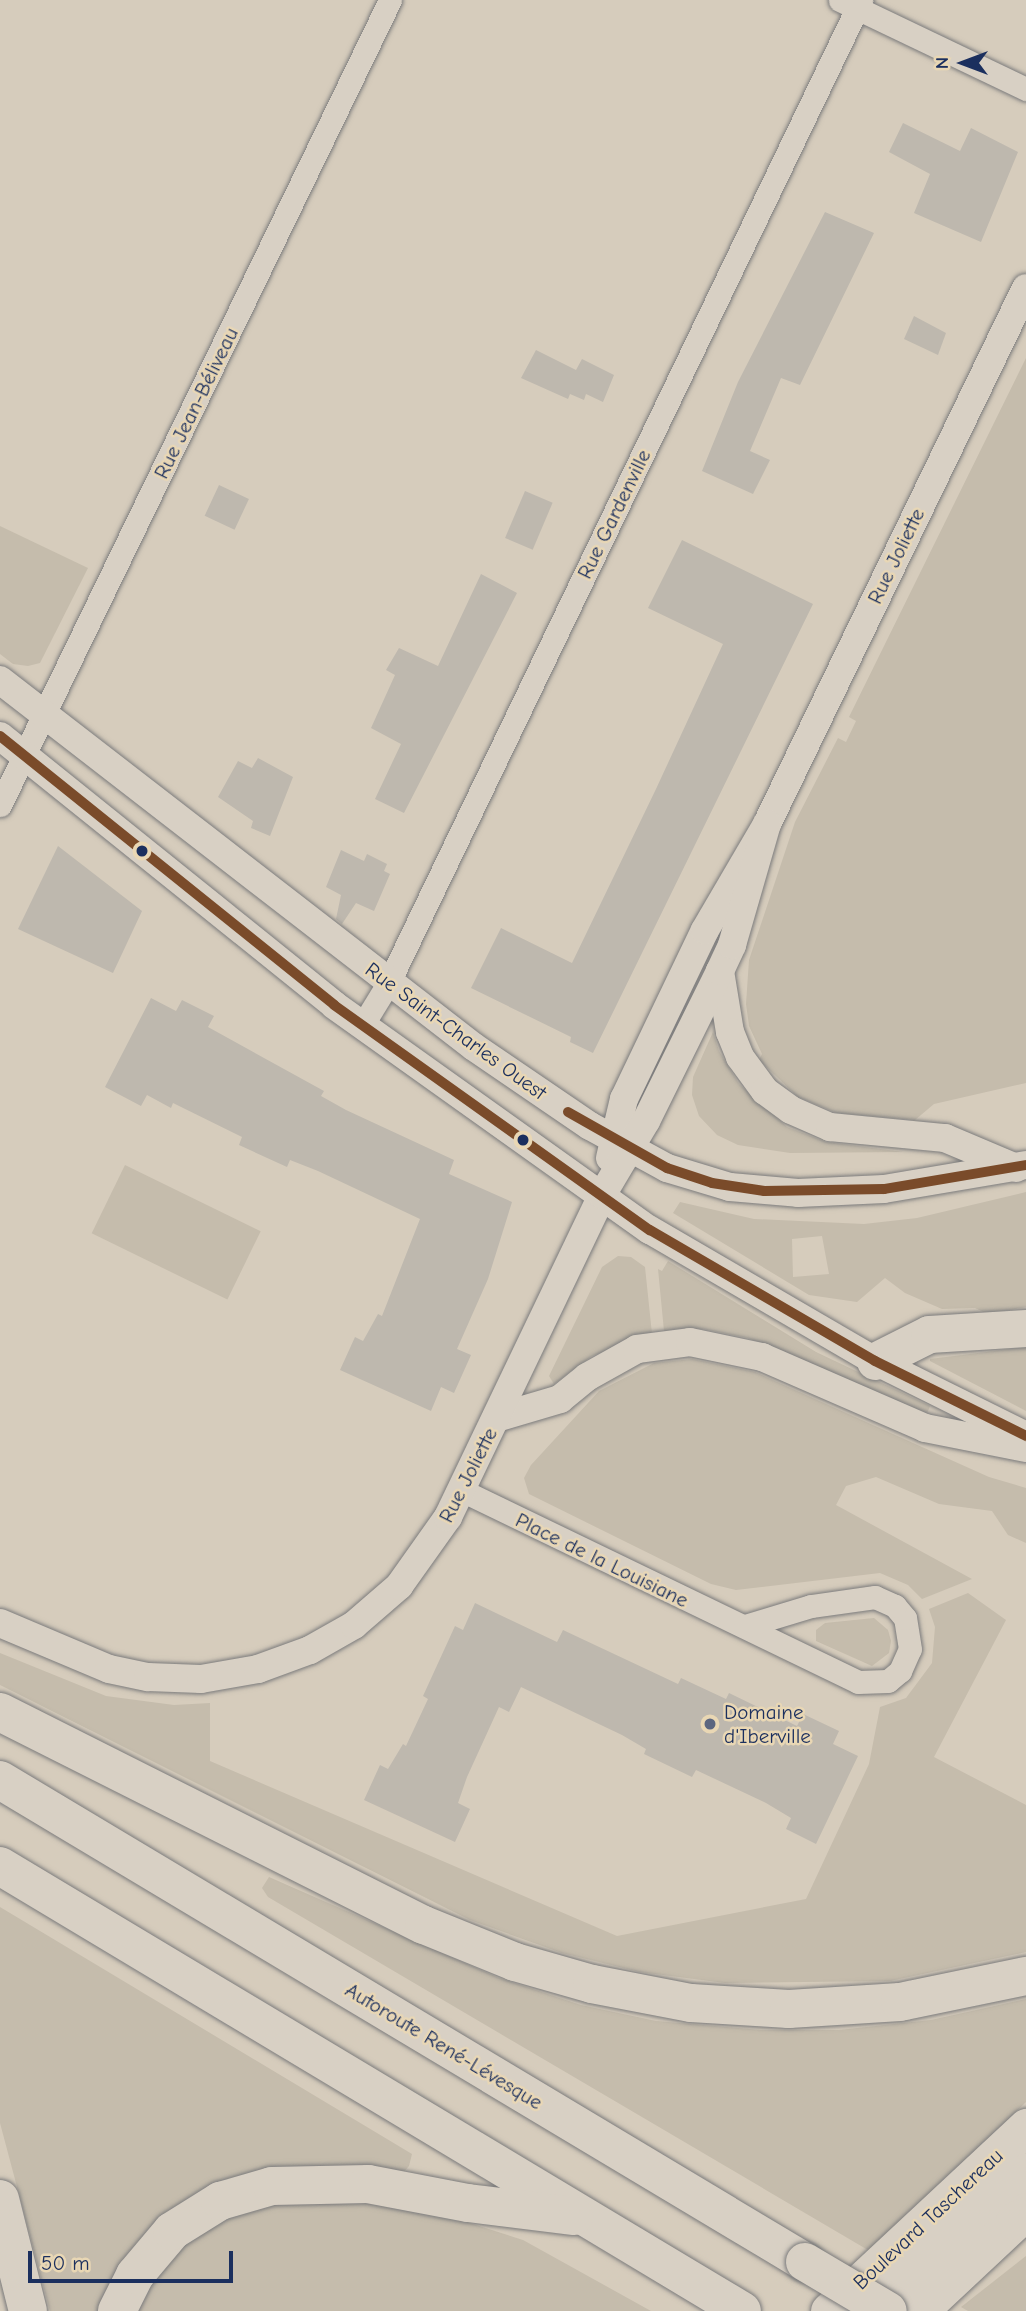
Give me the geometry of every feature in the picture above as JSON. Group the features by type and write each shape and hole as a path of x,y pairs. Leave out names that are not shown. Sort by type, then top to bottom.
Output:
{"highway":[{"path":"875,1361 929,1334 1026,1328"},
{"path":"0,1712 425,1925 515,1962 592,1984 691,2003 789,2009 900,2002 1026,1976"},
{"name":"Autoroute René-Lévesque","path":"0,1780 888,2311"},
{"path":"0,1866 741,2311"},
{"name":"Boulevard Taschereau","path":"829,2311 1026,2127"},
{"name":"Boulevard Taschereau","path":"873,2311 1026,2172"},
{"path":"117,2311 135,2275 172,2231 220,2202 272,2186 368,2184 468,2203 587,2218"},
{"path":"0,2199 28,2311"},
{"path":"919,2311 1022,2216"}],"street":[{"name":"Rue Jean-Béliveau","path":"0,805 390,0"},
{"path":"853,3 1026,89"},
{"name":"Rue Gardenville","path":"362,1026 389,982 853,3"},
{"name":"Rue Joliette","path":"621,1144 624,1099 705,930 767,824 1026,288"},
{"name":"Rue Saint-Charles Ouest","path":"0,680 43,716 474,1046 621,1144 712,1183 790,1193 884,1189 1021,1166"},
{"path":"0,736 362,1026 671,1243 875,1361 1026,1436"},
{"name":"Rue Joliette","path":"0,1623 75,1658 137,1676 201,1679 245,1672 325,1643 383,1602 421,1559 461,1490 602,1195 621,1144 720,971 732,945 767,824"},
{"path":"720,971 730,1032 740,1057 765,1091 791,1110 845,1129 944,1138 1021,1166"},
{"path":"496,1418 560,1399 587,1377 637,1349 690,1342 762,1357 925,1428 1026,1448"},
{"name":"Place de la Louisiane","path":"461,1490 866,1685 894,1677 910,1649 905,1618 895,1606 876,1597 811,1606 745,1626"}],"shaded area":[{"path":"1026,358 1026,1083 934,1104 915,1120 837,1113 798,1097 759,1060 762,1054 749,1026 746,1004 749,960 795,822 838,738 846,742 856,721 849,717"},
{"path":"0,526 88,568 40,663 28,666 13,664 0,654"},
{"path":"713,1032 719,1051 739,1084 787,1127 826,1142 904,1152 790,1153 738,1145 717,1135 699,1116 692,1095 693,1077"},
{"path":"125,1165 261,1231 227,1300 92,1233"},
{"path":"1026,1192 1026,1307 988,1314 975,1308 942,1309 905,1293 885,1278 857,1302 809,1295 673,1213 680,1202 754,1219 864,1224 917,1218","holes":["822,1236 829,1274 793,1277 792,1239"]},
{"path":"618,1256 631,1257 645,1267 652,1334 592,1356 554,1384 549,1376 602,1267"},
{"path":"668,1261 816,1352 930,1406 926,1416 748,1338 703,1329 664,1331 658,1269 662,1271"},
{"path":"1026,1347 1026,1411 930,1361 930,1359"},
{"path":"692,1359 755,1372 989,1477 1026,1488 1026,1543 1008,1535 992,1511 939,1504 876,1477 846,1486 836,1505 972,1579 922,1599 908,1585 880,1573 736,1590 711,1584 529,1494 524,1478 531,1465 599,1391 654,1363"},
{"path":"968,1593 1006,1620 934,1757 1026,1805 1026,1952 890,1981 725,1983 640,1972 562,1953 470,1920 0,1685 0,1653 106,1696 174,1705 210,1703 210,1761 617,1936 806,1899 869,1764 880,1707 906,1698 932,1663 935,1627 929,1609"},
{"path":"874,1618 888,1630 891,1641 889,1653 872,1666 816,1641 816,1630 825,1623"},
{"path":"269,1877 499,1978 581,2005 656,2021 761,2030 839,2030 931,2020 1026,1999 1026,2102 873,2253 268,1897 262,1888"},
{"path":"0,1907 412,2154 409,2166 402,2174 257,2173 102,2311 50,2311 0,2123"},
{"path":"362,2200 438,2213 523,2240 651,2311 136,2311 161,2266 210,2223 271,2204"},
{"path":"1026,2256 1026,2311 968,2311 961,2307"}],"building":[{"path":"903,123 960,151 971,128 1018,152 981,242 914,213 930,174 889,152"},
{"path":"825,212 874,233 800,385 781,378 750,451 770,460 753,494 702,471 738,382"},
{"path":"914,316 946,333 938,355 904,339"},
{"path":"536,350 576,370 582,359 614,375 603,402 586,394 584,400 570,394 568,399 521,378"},
{"path":"219,485 249,499 235,530 205,516"},
{"path":"525,491 553,503 533,550 505,538"},
{"path":"682,540 813,604 593,1053 570,1042 571,1037 471,988 501,928 572,963 656,789 723,644 648,608"},
{"path":"481,574 517,593 404,813 375,799 401,744 371,728 395,675 386,670 399,648 438,666"},
{"path":"258,758 293,777 270,836 251,828 253,821 218,797 238,761 252,768"},
{"path":"58,846 142,911 113,973 18,929"},
{"path":"341,850 364,861 367,854 387,864 384,871 390,874 374,911 356,903 342,924 336,919 341,895 326,887"},
{"path":"151,998 176,1011 182,1000 214,1016 208,1027 324,1091 321,1096 346,1110 454,1160 449,1174 512,1202 488,1279 457,1349 471,1355 454,1393 441,1387 431,1411 340,1370 355,1337 363,1341 378,1314 382,1316 420,1219 318,1171 290,1160 287,1167 239,1145 242,1137 173,1103 171,1108 147,1095 141,1106 105,1087"},
{"name":"Domaine d'Iberville","path":"475,1603 557,1642 563,1630 678,1684 681,1678 726,1699 729,1693 797,1726 803,1714 839,1731 833,1744 858,1756 816,1844 786,1829 791,1818 766,1803 696,1770 692,1777 644,1754 646,1749 622,1735 521,1687 509,1712 499,1707 467,1777 458,1803 470,1809 455,1842 364,1800 380,1765 388,1769 403,1744 406,1746 428,1699 423,1696 455,1626 463,1630"}],"transit line":[{"path":"0,736 334,1005 650,1230 875,1361 1026,1436"},
{"path":"568,1112 667,1168 712,1183 764,1191 884,1189 1026,1165"}],"place":[{"name":"Domaine d'Iberville","path":"710,1724"}]}
